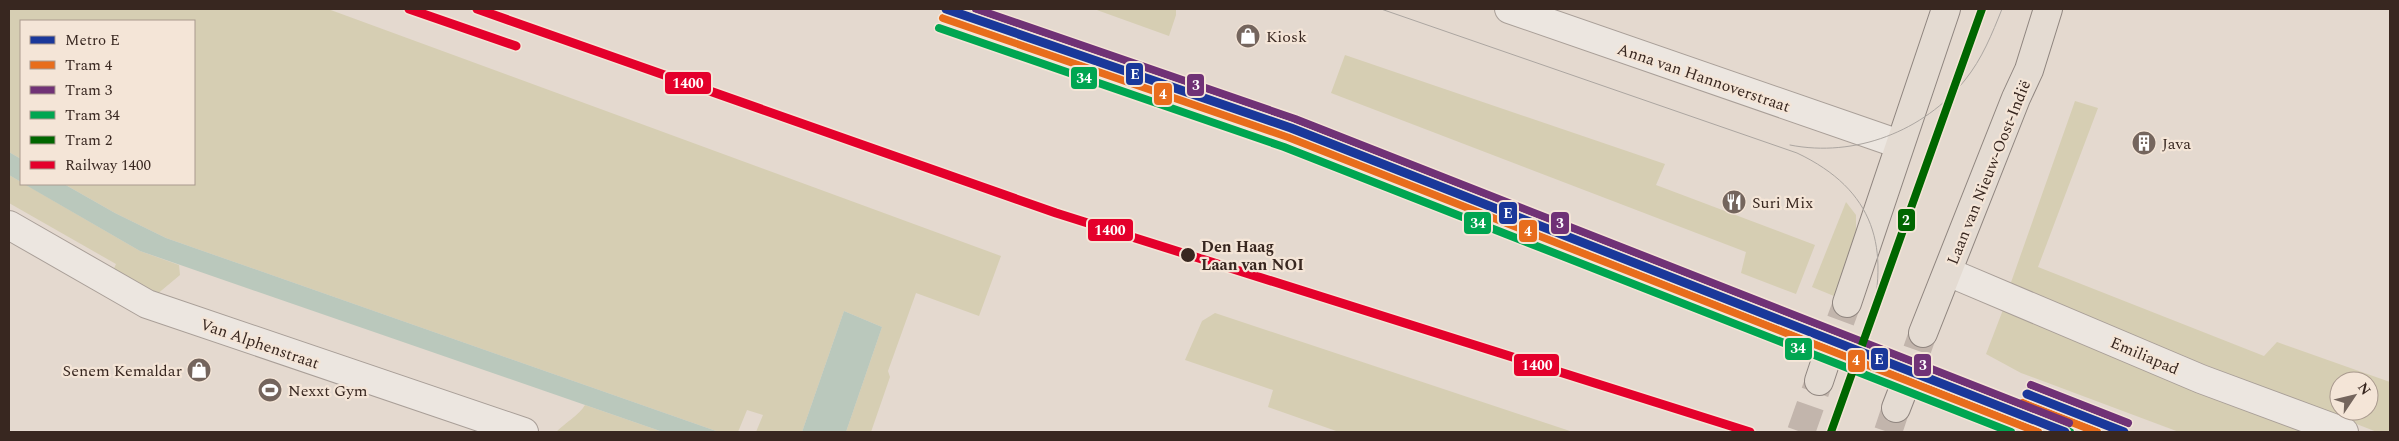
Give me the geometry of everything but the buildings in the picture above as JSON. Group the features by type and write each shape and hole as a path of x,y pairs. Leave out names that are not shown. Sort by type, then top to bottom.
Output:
{"main road":[{"path":"1847,303 1946,9"},
{"name":"Laan van Nieuw-Oost-Indië","path":"1923,333 2016,98 2029,70 2048,9"}],"street":[{"name":"Anna van Hannoverstraat","path":"1509,9 1899,144"},
{"name":"Van Alphenstraat","path":"9,226 147,304 524,432"},
{"name":"Emiliapad","path":"1948,272 2201,379 2344,432"}],"shaded area":[{"path":"9,9 328,9 1001,256 979,316 916,293 888,371 890,377 871,432 846,432 882,327 844,311 802,432 756,432 763,415 747,410 738,432 719,432 166,238 115,213 66,185 195,185 195,20 20,20 20,158 9,152"},
{"path":"1094,9 1176,9 1176,15 1169,36"},
{"path":"1345,55 1665,164 1656,185 1815,245 1796,294 1741,273 1746,252 1331,93"},
{"path":"2075,101 2098,108 2038,267 2264,356 2277,342 2359,371 2329,371 2329,413 2009,288"},
{"path":"9,152 20,158 20,181 9,175"},
{"path":"9,175 20,181 20,185 26,185 140,251 179,265 180,275 156,295 112,273 116,264 9,203"},
{"path":"26,185 66,185 115,213 166,238 719,432 663,432 140,251"},
{"path":"1846,202 1856,215 1856,231 1834,296 1812,287"},
{"path":"2006,302 2319,432 2179,432 2021,373 1986,354"},
{"path":"844,311 882,327 846,432 802,432"},
{"path":"1215,313 1573,432 1339,432 1268,407 1273,390 1185,360 1202,321"},
{"path":"2379,378 2390,382 2390,432 2377,432 2349,421 2379,421"},
{"path":"585,405 663,432 556,432"}],"tunnel":[{"path":"1826,360 1847,303"},
{"path":"1903,390 1923,333"},
{"path":"1801,432 1819,381"},
{"path":"1888,432 1896,408"}],"tram line":[{"name":"3","path":"976,9 1295,119 2069,423"},
{"path":"1381,9 1797,153 1823,168 1844,185 1860,204 1870,224 1876,247 1878,272 1869,328"},
{"name":"2","path":"1831,432 1982,9"},
{"path":"1790,145 1814,148 1839,148 1863,144 1909,126 1930,114 1965,80 1977,64 2002,9"},
{"name":"4","path":"943,18 1288,137 2038,432"},
{"name":"34","path":"939,28 1284,147 2011,432"},
{"path":"1822,337 2120,432"},
{"name":"3","path":"2031,385 2128,423"},
{"name":"4","path":"2023,403 2097,432"},
{"name":"34","path":"2020,413 2070,432"}],"metro line":[{"name":"E","path":"946,9 1291,128 2065,432"},
{"name":"E","path":"2027,394 2124,432"}],"rail line":[{"name":"1400","path":"409,9 516,46"},
{"name":"1400","path":"477,9 1056,213 1750,432"}],"place":[{"name":"Kiosk","path":"1248,36"},
{"name":"Java","path":"2144,143"},
{"name":"Suri Mix","path":"1734,202"},
{"name":"Den Haag Laan van NOI","path":"1188,255"},
{"name":"Senem Kemaldar","path":"199,370"},
{"name":"Nexxt Gym","path":"270,390"}]}
